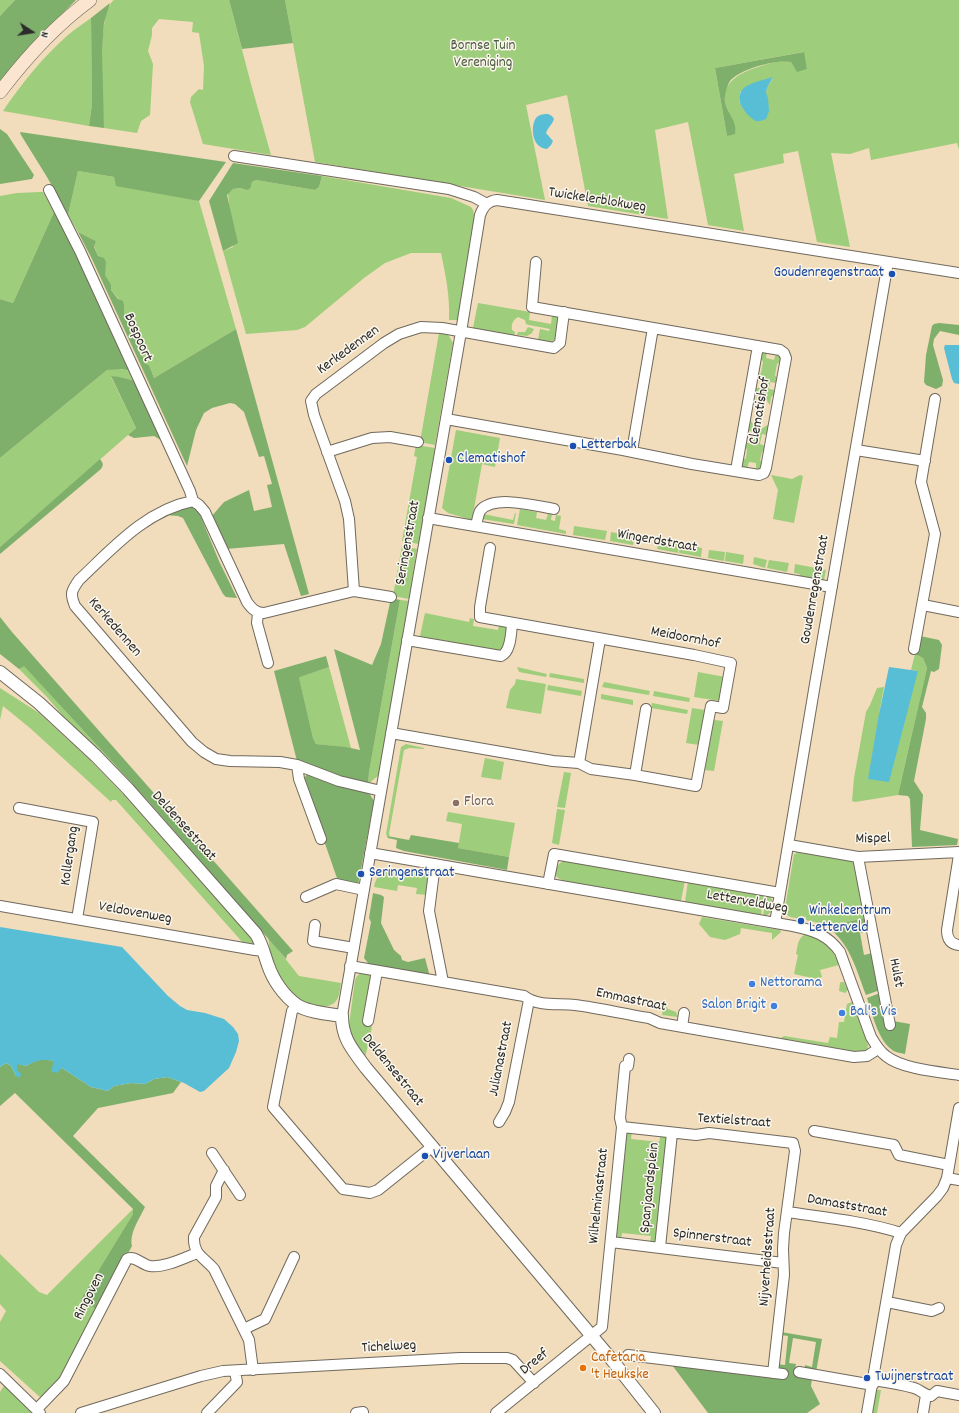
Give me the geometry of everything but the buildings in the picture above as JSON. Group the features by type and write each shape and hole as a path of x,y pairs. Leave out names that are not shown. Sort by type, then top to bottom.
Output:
{"main road":[{"path":"0,92 11,77 42,44 90,0"}],"street":[{"path":"234,156 449,189 474,197 487,204"},
{"name":"Bospoort","path":"49,190 80,251 190,491 193,501"},
{"name":"Twickelerblokweg","path":"487,204 497,200 959,272"},
{"name":"Seringenstraat","path":"342,1016 480,215 483,207 487,204"},
{"name":"Clematishof","path":"446,419 632,451 692,464 736,470 759,475 764,473 786,358 784,353 780,350 532,307 536,262"},
{"name":"Goudenregenstraat","path":"775,923 888,262"},
{"path":"461,332 554,348 560,343 564,312"},
{"name":"Kerkedennen","path":"354,591 349,519 314,415 311,401 316,394 384,343 399,334 421,327 442,328 461,332"},
{"path":"632,451 654,328"},
{"name":"Clematishof","path":"736,470 758,346"},
{"path":"914,649 935,534 921,482 935,399"},
{"path":"327,452 372,438 390,437 418,442"},
{"path":"856,450 924,460"},
{"path":"193,501 204,512 247,602 251,608 258,613 264,613 354,591 391,597"},
{"name":"Kerkedennen","path":"193,501 156,514 137,527 79,580 72,590 72,598 75,606 192,742 204,752 216,758 230,761 280,762 297,765 339,781 381,791"},
{"path":"476,526 479,512 490,504 498,502 521,503 554,509"},
{"name":"Wingerdstraat","path":"428,518 832,587"},
{"name":"Meidoornhof","path":"391,733 553,761 579,763 591,769 696,786 711,706 723,708 731,663 480,617 480,607 490,548"},
{"path":"923,605 959,612"},
{"path":"258,613 257,624 268,663"},
{"path":"407,640 501,656 504,655 508,649 512,624"},
{"path":"579,763 600,639"},
{"name":"Deldensestraat","path":"0,672 39,703 76,737 128,789 256,934 274,978 283,991 297,1005 304,1009 342,1016 342,1027 348,1045 592,1335 654,1413"},
{"path":"635,775 646,709"},
{"path":"297,765 299,779 321,839"},
{"name":"Kollergang","path":"19,808 93,822 77,919"},
{"name":"Mispel","path":"789,845 858,857 959,853"},
{"name":"Letterveldweg","path":"370,853 775,923 818,932 836,946 844,962 871,1037 878,1049 893,1061 902,1065 959,1075"},
{"path":"959,853 947,930 950,940 959,945"},
{"name":"Letterveldweg","path":"548,884 554,854 780,893"},
{"name":"Hulst","path":"858,857 890,1025"},
{"path":"436,864 429,911 443,982"},
{"path":"306,897 336,884 364,890"},
{"name":"Veldovenweg","path":"0,906 264,951"},
{"path":"315,925 313,941 354,948"},
{"name":"Emmastraat","path":"350,966 524,996 529,1000 559,1005 574,1005 649,1018 660,1023 854,1057 867,1056 878,1049"},
{"path":"368,1021 378,970"},
{"name":"Julianastraat","path":"499,1122 509,1102 529,1000"},
{"path":"297,1005 292,1011 273,1107 343,1189 370,1193 378,1190 433,1146"},
{"path":"682,1027 684,1013"},
{"name":"Wilhelminastraat","path":"592,1335 602,1327 622,1127 620,1118 625,1066 628,1066 629,1059"},
{"path":"867,1413 896,1245 901,1233 938,1196 943,1188 947,1178 959,1108"},
{"name":"Spanjaardsplein","path":"611,1242 660,1247 672,1133 622,1127"},
{"path":"814,1131 894,1145 899,1155 949,1165"},
{"name":"Textielstraat","path":"672,1133 696,1135 709,1133 793,1143"},
{"name":"Nijverheidsstraat","path":"628,1355 778,1373 784,1275 784,1239 794,1152 793,1143"},
{"path":"212,1153 240,1194"},
{"path":"224,1170 216,1186 216,1197 194,1237 194,1244 197,1253 201,1258 207,1260 214,1268 244,1329 249,1340 253,1370"},
{"path":"947,1178 959,1180"},
{"name":"Damaststraat","path":"787,1212 892,1230 901,1233"},
{"name":"Spinnerstraat","path":"660,1247 783,1263"},
{"name":"Ringoven","path":"38,1411 64,1381 127,1259 134,1258 148,1266 154,1266 172,1262 197,1253"},
{"path":"244,1329 265,1318 294,1257"},
{"path":"887,1302 932,1311 939,1308"},
{"name":"Dreef","path":"496,1413 592,1335"},
{"name":"Tichelweg","path":"81,1413 201,1376 235,1371 460,1358 507,1358 513,1360 534,1383"},
{"path":"208,1413 237,1382 235,1371"},
{"path":"799,1372 916,1388 923,1394 931,1396 937,1391 959,1395"},
{"path":"0,1374 38,1411"},
{"path":"923,1413 926,1395"}],"green space":[{"path":"0,0 15,0 0,16"},
{"path":"15,0 76,0 38,38 0,81 0,16"},
{"path":"114,0 229,0 271,155 203,144 190,102 191,97 199,89 203,90 204,66 199,33 192,32 193,22 159,19 152,28 148,51 153,64 150,115 141,121 137,133 104,128 102,81 103,40 108,8"},
{"path":"229,0 285,0 293,43 242,49"},
{"name":"Bornse Tuin Vereniging","path":"285,0 959,0 959,150 957,143 871,160 869,148 850,154 831,153 850,247 817,242 798,151 783,154 784,163 734,174 744,231 708,225 688,122 655,130 668,219 588,206 567,95 526,105 545,200 315,162","holes":["803,52 807,69 797,71 791,62 776,62 741,74 731,82 725,94 725,102 732,119 727,136 715,68","773,78 767,88 766,93 744,110 739,101 740,92"]},
{"path":"110,3 104,23 102,51 104,128 89,126 92,104 91,18"},
{"path":"91,18 92,104 89,126 3,111 25,80 41,61 68,35"},
{"path":"804,52 807,69 797,72 791,62 777,62 750,69 730,81 726,91 725,102 736,130 735,134 727,136 715,68"},
{"path":"0,129 7,134 34,175 32,179 0,184"},
{"path":"20,132 226,162 199,201 116,186 114,177 78,171 68,215"},
{"path":"233,163 322,176 319,187 315,190 256,180 252,182 251,187 248,190 241,188 233,189 227,195 238,243 223,251 209,201"},
{"path":"78,171 114,177 115,180 199,201 236,329 154,378 149,365 144,363 145,360 137,349 138,342 131,333 132,328 124,317 124,305 111,290 106,279 106,263 98,256 94,246 96,241 78,232 68,215"},
{"path":"322,176 451,198 471,207 475,219 458,320 449,320 446,278 441,253 411,253 385,263 364,278 305,327 297,330 246,334 223,251 233,247 228,193 233,189 251,187 252,182 256,180 315,190 319,187"},
{"path":"43,192 54,212 13,303 0,299 0,196 17,193"},
{"path":"54,212 76,251 132,371 121,369 107,370 0,458 0,299 13,303"},
{"path":"78,232 96,241 94,247 98,256 104,258 106,262 105,275 111,285 111,290 118,299 123,301 124,317 132,328 131,333 138,342 137,349 145,360 144,363 149,365 154,378 236,329 309,594 301,596 284,544 226,549 211,517 224,502 249,490 254,511 272,507 267,485 272,484 264,456 259,457 244,412 235,404 230,403 212,408 204,413 196,430 187,466 92,259"},
{"path":"478,303 530,312 529,320 551,324 552,316 557,317 559,320 555,339 551,342 538,340 540,329 549,331 550,329 526,324 525,320 518,317 512,324 512,330 515,332 514,336 473,328"},
{"path":"939,323 959,325 959,335 940,331 934,339 933,345 943,380 942,386 936,389 926,385 924,382 926,355 932,326"},
{"path":"528,327 534,329 532,333 527,336 517,335 518,332 525,332"},
{"path":"440,332 447,333 453,343 435,445 420,442"},
{"path":"764,351 767,352 766,358 774,360 776,353 782,357 781,361 777,364 775,375 778,382 770,382 769,389 775,390 776,394 771,397 770,405 764,397 756,403 757,395 754,391 754,388 762,388 763,381 756,378 761,373 763,362 760,357 761,353"},
{"path":"113,368 132,371 136,381 120,377 111,377 136,428 0,547 0,458 107,370"},
{"path":"111,376 136,381 164,442 154,436 134,438 128,435 136,428"},
{"path":"751,421 758,431 769,424 767,435 762,434 760,444 765,446 766,449 762,452 760,460 763,465 760,471 756,469 756,463 749,462 747,468 744,468 742,465 742,461 746,458 747,450 745,443 752,443 754,433 748,430 749,422"},
{"path":"456,430 500,438 495,467 482,464 472,520 448,513 442,508"},
{"path":"416,445 435,448 419,544 402,541 417,457 414,456"},
{"path":"100,459 103,464 101,469 0,554 0,547"},
{"path":"771,475 792,479 800,475 803,476 794,523 773,519 778,490"},
{"path":"190,505 198,510 219,561 237,598 226,597 223,594 183,518 165,515"},
{"path":"520,509 537,512 536,518 546,520 548,514 552,514 551,520 555,521 556,515 561,516 559,529 566,531 566,534 517,525"},
{"path":"515,513 514,524 482,519 483,514 513,520"},
{"path":"574,526 607,531 605,540 573,535"},
{"path":"611,532 635,537 633,545 610,541"},
{"path":"659,541 679,544 678,553 657,549"},
{"path":"680,544 702,548 701,557 679,553"},
{"path":"402,546 417,549 409,599 393,596"},
{"path":"709,550 725,552 724,561 708,558"},
{"path":"726,552 744,555 743,564 725,561"},
{"path":"754,557 767,560 765,568 753,564"},
{"path":"769,560 789,563 787,572 767,568"},
{"path":"795,564 826,570 824,580 801,577 799,574 794,573"},
{"path":"391,598 400,600 368,784 344,779 297,761 274,671 326,656 329,667 299,678 313,738 316,744 360,750 334,649 372,665 381,644"},
{"path":"400,600 409,601 379,775 368,784 369,772"},
{"path":"425,613 469,622 470,618 474,619 473,626 498,630 499,624 504,625 507,630 505,646 499,651 422,638 420,636"},
{"path":"0,617 293,951 287,955 286,959 150,803 24,666 19,669 0,654"},
{"path":"920,636 939,640 942,645 939,669 934,672 931,671 922,707 926,713 926,719 914,781 923,795 920,830 958,839 957,845 912,847 910,799 908,796 898,795 927,668 923,658 915,654"},
{"path":"915,654 923,658 927,668 898,795 855,802 852,801 854,778 866,712 877,688 884,687 879,714 918,671 911,670"},
{"path":"24,665 131,783 79,735 47,697 19,669"},
{"path":"329,667 351,748 316,744 313,738 299,677"},
{"path":"517,667 547,674 546,677 519,672"},
{"path":"698,672 725,677 720,701 694,697"},
{"path":"550,673 584,679 584,683 549,677"},
{"path":"516,679 546,684 541,714 506,708 510,690 515,684"},
{"path":"604,682 650,691 649,695 602,687"},
{"path":"548,685 582,691 581,696 547,690"},
{"path":"0,688 39,713 92,762 120,791 255,943 256,947 244,944 116,800 112,800 111,802 30,728 3,706 0,720"},
{"path":"654,691 690,698 689,702 653,696"},
{"path":"601,694 633,700 633,705 601,699"},
{"path":"652,703 688,710 687,714 651,708"},
{"path":"692,708 705,710 699,745 686,743"},
{"path":"713,721 723,721 714,771 704,770"},
{"path":"406,744 424,749 409,748 404,750 389,834 390,836 387,836 386,834 401,747"},
{"path":"485,758 504,762 501,780 481,777"},
{"path":"564,772 571,773 565,808 557,807"},
{"path":"307,774 367,790 374,801 358,885 338,881 303,780"},
{"path":"557,809 565,810 559,845 552,843"},
{"path":"448,812 515,823 509,857 458,848 462,824 446,821"},
{"path":"411,835 459,843 458,848 509,857 507,870 404,851 396,848 397,840 388,838 387,836 409,840"},
{"path":"797,850 802,851 802,853 849,861 851,859 855,862 865,918 837,924 831,930 822,924 806,920 806,917 801,916 800,919 786,914 785,908 794,854 796,854"},
{"path":"566,860 685,880 681,901 563,881 555,875 555,872 559,864"},
{"path":"394,869 431,873 427,895 416,894 417,888 398,885 397,891 374,887 380,874"},
{"path":"688,881 764,894 761,915 685,902"},
{"path":"373,893 384,897 381,923 394,950 401,956 402,960 408,962 425,958 430,977 368,966 368,963 364,958 371,922 369,918"},
{"path":"767,895 772,900 773,906 772,911 766,916 763,915"},
{"path":"702,917 780,930 781,932 772,940 772,933 741,928 740,934 725,940 710,937 699,924"},
{"path":"865,918 868,931 860,933 864,955 872,953 880,990 866,995 853,960 844,944 831,930 837,924"},
{"path":"806,934 827,945 837,959 839,965 820,970 822,977 817,979 794,974 798,955 796,954 798,942"},
{"path":"268,937 299,976 341,983 336,1001 323,1007 312,1006 298,1000 285,987 273,967"},
{"path":"361,973 373,973 363,1022 372,1027 365,1058 353,1039 349,1025 355,980"},
{"path":"841,982 844,982 848,990 845,993 839,991"},
{"path":"880,993 893,1021 910,1024 905,1054 890,1048 885,1043 877,1028 867,998"},
{"path":"852,1002 868,1045 865,1053 854,1053 853,1051 786,1039 782,1041 775,1040 776,1037 781,1038 784,1036 828,1043 830,1037 837,1038 839,1022 844,1022 847,1004"},
{"path":"664,1003 668,1009 676,1012 678,1017 662,1015"},
{"path":"43,1059 55,1061 52,1071 62,1068 91,1087 108,1091 114,1086 131,1083 145,1084 154,1079 167,1077 181,1082 173,1093 98,1108 73,1136 145,1207 133,1231 131,1241 132,1246 97,1310 81,1299 133,1214 133,1209 15,1093 0,1106 0,1067 6,1063 11,1066 16,1076 16,1063 26,1066"},
{"path":"628,1131 632,1131 631,1139 659,1142 661,1134 667,1137 657,1242 650,1243 651,1236 622,1233 621,1240 616,1238 626,1133"},
{"path":"133,1209 133,1214 81,1299 97,1310 58,1382 41,1398 0,1361 0,1322 6,1311 0,1304 0,1254 39,1292 47,1295"},
{"path":"781,1332 822,1339 816,1372 805,1368 805,1365 812,1367 816,1342 793,1338 789,1363 796,1364 794,1375 812,1378 811,1386 820,1404 807,1413 708,1413 672,1365 778,1370 777,1364 785,1365 788,1336 781,1335"},
{"path":"5,1384 35,1413 0,1413 0,1392"},
{"path":"881,1390 877,1413 872,1413 875,1398 874,1392"}],"water":[{"path":"773,77 766,93 769,111 766,119 756,121 749,116 740,103 739,99 741,92 750,84"},
{"path":"548,114 554,119 546,133 553,141 547,149 542,148 535,141 533,126 537,117"},
{"path":"945,345 959,345 959,384 954,383 952,379 944,348"},
{"path":"889,667 918,671 889,782 868,779"},
{"path":"0,927 122,947 168,996 180,1006 187,1010 205,1013 224,1019 233,1027 238,1034 239,1041 229,1068 204,1091 200,1092 184,1083 167,1077 154,1079 145,1084 131,1083 114,1086 108,1091 91,1087 62,1068 57,1073 51,1071 54,1061 50,1060 40,1060 26,1066 17,1064 17,1070 21,1074 20,1078 16,1076 11,1066 6,1063 0,1067"}],"place":[{"name":"Goudenregenstraat","path":"892,274"},
{"name":"Letterbak","path":"573,446"},
{"name":"Clematishof","path":"449,460"},
{"name":"Flora","path":"456,803"},
{"name":"Seringenstraat","path":"361,874"},
{"name":"Winkelcentrum Letterveld","path":"801,921"},
{"name":"Nettorama","path":"752,984"},
{"name":"Salon Brigit","path":"774,1006"},
{"name":"Bal's Vis","path":"842,1013"},
{"name":"Vijverlaan","path":"425,1156"},
{"name":"Cafetaria 't Heukske","path":"583,1368"},
{"name":"Twijnerstraat","path":"867,1378"}]}
